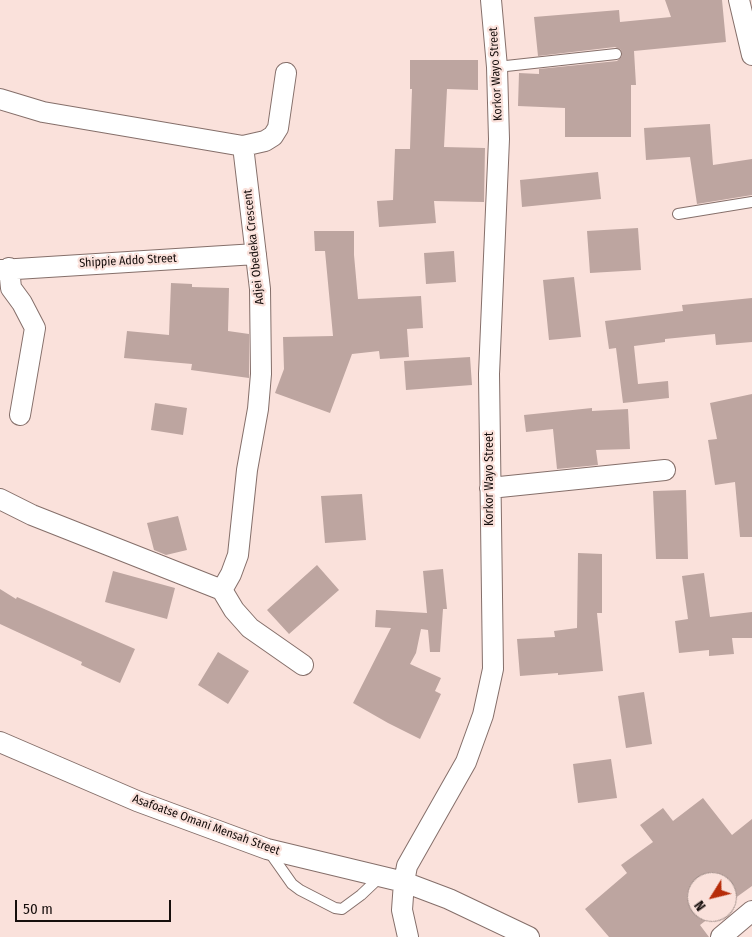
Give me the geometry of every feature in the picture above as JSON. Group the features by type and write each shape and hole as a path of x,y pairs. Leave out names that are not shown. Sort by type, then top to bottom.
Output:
{"street":[{"name":"Korkor Wayo Street","path":"408,937 402,910 407,866 466,762 483,716 492,669 489,374 499,139 497,67 491,0"},
{"path":"739,0 752,55"},
{"path":"0,99 43,112 243,146 265,141 273,136 278,128 286,73"},
{"name":"Adjei Obedeka Crescent","path":"222,590 231,574 238,554 247,470 258,409 261,374 260,289 243,146"},
{"name":"Shippie Addo Street","path":"5,269 256,254"},
{"path":"5,269 11,288 29,315 35,328 20,415"},
{"path":"490,488 665,470"},
{"path":"0,499 32,514 222,590 234,610 250,628 303,665"},
{"name":"Asafoatse Omani Mensah Street","path":"0,742 137,801 267,849 404,882 449,899 528,937"},
{"path":"721,937 752,911"}],"lane":[{"path":"497,67 616,54"},
{"path":"678,214 752,202"},
{"path":"267,849 292,884 335,908 342,909 361,896 380,877"}],"building":[{"path":"665,0 722,0 726,42 634,51 636,85 631,85 631,137 565,137 565,108 518,106 519,73 539,74 539,69 617,61 622,56 621,50 615,47 538,56 534,17 619,10 620,22 671,17"},
{"path":"410,60 478,60 478,90 447,89 444,147 485,148 484,202 434,201 436,223 379,227 377,201 393,200 395,149 410,149 412,89 410,89"},
{"path":"710,124 713,165 752,159 752,195 697,204 690,157 646,160 644,128"},
{"path":"598,172 601,199 522,207 520,180"},
{"path":"638,228 641,270 590,273 587,231"},
{"path":"314,231 354,231 358,299 421,296 423,328 407,329 409,357 380,359 379,351 352,354 330,413 275,393 284,369 283,337 333,336 325,251 315,251"},
{"path":"454,251 456,282 426,284 424,253"},
{"path":"574,277 581,337 549,340 543,280"},
{"path":"171,283 192,284 192,287 229,288 228,331 249,334 249,378 191,370 192,364 124,358 127,331 169,335"},
{"path":"752,298 752,342 716,345 715,334 665,339 665,342 634,346 638,384 668,381 669,398 623,403 616,348 609,349 605,321 683,311 682,305"},
{"path":"470,357 472,385 406,390 404,361"},
{"path":"752,394 752,537 740,537 735,482 715,485 708,440 717,439 710,403"},
{"path":"155,403 187,408 183,435 151,430"},
{"path":"592,408 592,411 628,409 630,449 596,450 598,465 557,469 553,429 526,432 524,415"},
{"path":"686,490 688,559 656,559 653,491"},
{"path":"362,494 366,540 325,543 321,496"},
{"path":"178,516 187,550 166,555 154,550 147,523"},
{"path":"578,553 602,554 602,613 597,613 603,671 520,676 517,639 555,637 554,631 577,628"},
{"path":"317,565 339,590 289,634 267,610"},
{"path":"443,569 447,609 443,609 440,652 430,652 428,630 421,629 416,653 410,664 441,678 435,691 441,694 420,739 353,703 391,628 375,627 376,610 427,613 423,571"},
{"path":"113,571 175,588 167,619 105,602"},
{"path":"704,573 710,617 752,612 752,638 732,638 734,654 709,656 709,650 679,653 675,621 688,619 682,576"},
{"path":"0,589 16,599 17,597 135,649 120,683 81,665 82,662 0,624"},
{"path":"218,652 249,671 228,704 198,685"},
{"path":"644,692 652,744 626,748 618,696"},
{"path":"611,759 617,798 578,803 573,764"},
{"path":"703,798 732,835 752,819 752,886 737,897 737,872 687,872 687,922 704,922 700,925 709,937 609,937 585,909 627,873 621,865 653,842 640,825 663,808 673,821"}]}
